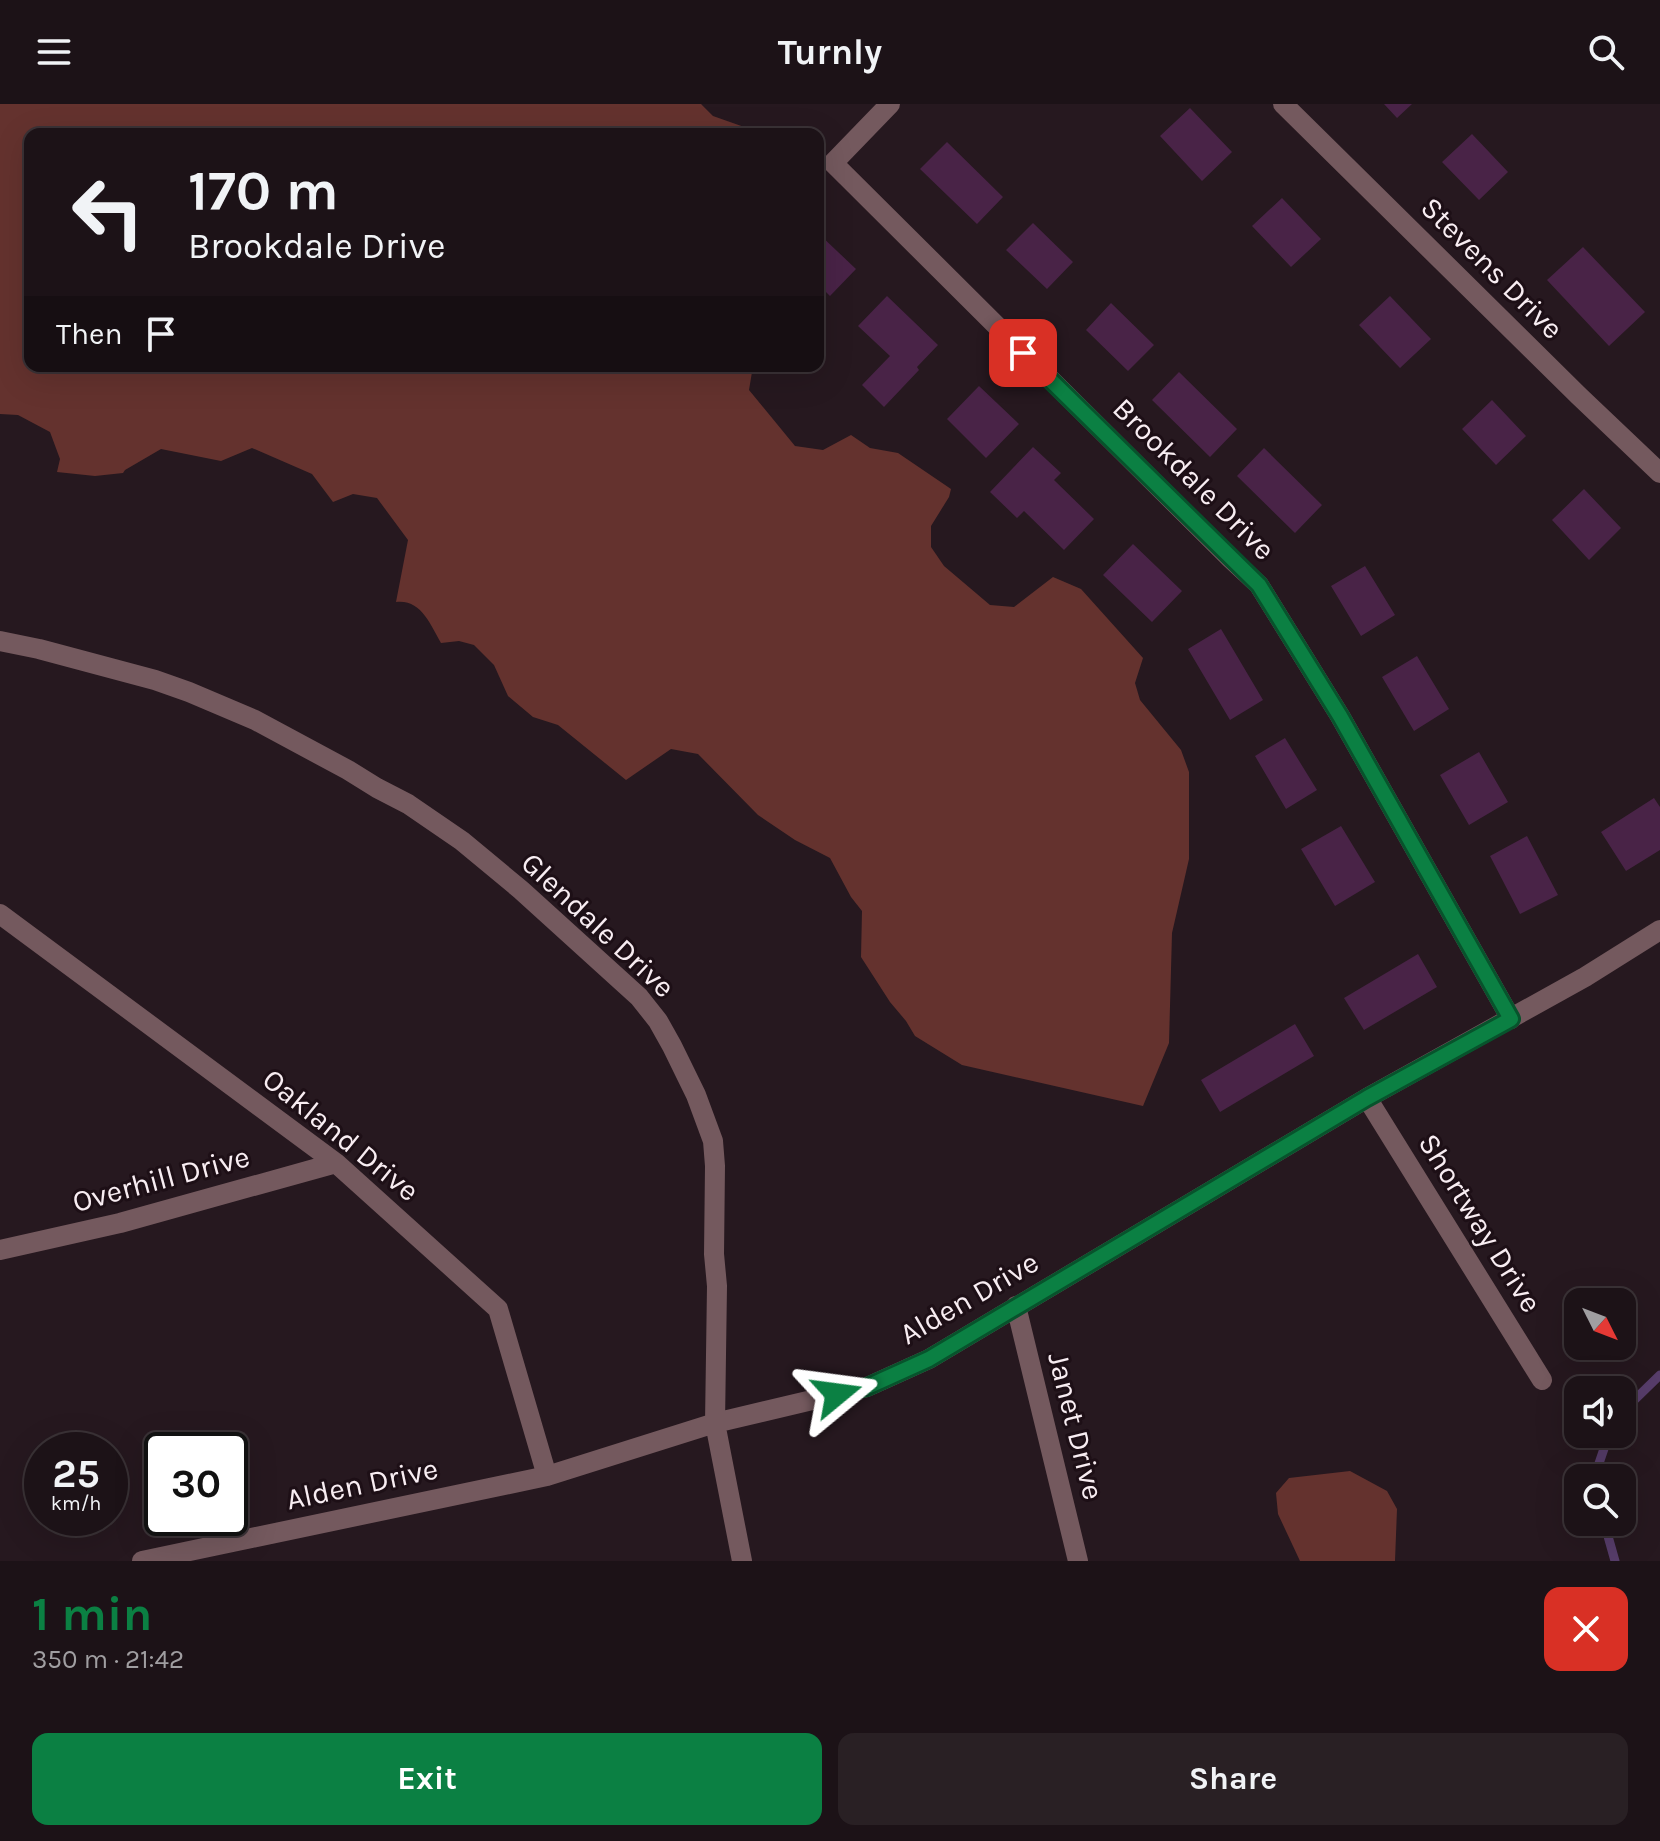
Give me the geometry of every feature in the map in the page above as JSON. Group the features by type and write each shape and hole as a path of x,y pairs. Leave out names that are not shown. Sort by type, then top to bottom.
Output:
{"street":[{"name":"Brookdale Drive","path":"890,104 833,163 1259,585 1340,716 1511,1019"},
{"name":"Stevens Drive","path":"1283,104 1660,473"},
{"name":"Glendale Drive","path":"0,641 155,680 189,692 255,720 348,770 408,804 462,841 639,997 672,1046 696,1095 713,1141 717,1286 715,1423 742,1561"},
{"name":"Oakland Drive","path":"0,914 336,1163 498,1309 547,1476"},
{"name":"Alden Drive","path":"142,1561 547,1476 715,1423 867,1387 929,1359 1367,1098 1585,977 1660,930"},
{"name":"Shortway Drive","path":"1367,1098 1542,1380"},
{"name":"Overhill Drive","path":"0,1250 120,1223 336,1163"},
{"name":"Janet Drive","path":"1016,1306 1078,1561"}],"shaded area":[{"path":"0,104 701,104 713,116 747,128 24,128 24,372 752,372 749,390 795,446 823,450 851,435 870,448 898,453 951,489 931,526 931,547 944,566 990,605 1014,607 1053,577 1081,589 1143,658 1135,683 1140,700 1181,750 1189,772 1189,859 1172,933 1169,1043 1143,1106 962,1065 915,1036 861,957 862,911 830,858 795,840 758,815 698,754 671,749 626,780 558,725 533,717 508,696 494,665 474,645 459,641 441,643 418,609 412,604 396,602 408,540 377,498 353,494 333,502 312,474 252,448 221,461 161,449 123,473 95,476 57,472 60,459 50,432 18,415 0,414"},
{"path":"1350,1471 1387,1491 1397,1509 1395,1561 1300,1561 1278,1514 1276,1493 1289,1478"}],"building":[{"path":"1384,104 1412,104 1397,118"},
{"path":"1190,108 1232,152 1202,181 1160,136"},
{"path":"1472,134 1508,172 1479,200 1442,162"},
{"path":"947,142 1003,197 977,224 920,169"},
{"path":"1282,198 1321,239 1291,267 1252,226"},
{"path":"1033,223 1073,262 1047,289 1006,250"},
{"path":"824,239 856,269 830,296 824,290"},
{"path":"1583,247 1645,312 1609,346 1547,280"},
{"path":"887,296 938,345 884,407 862,385 890,356 858,326"},
{"path":"1390,296 1431,339 1400,368 1359,325"},
{"path":"1111,303 1154,345 1128,371 1086,330"},
{"path":"1179,372 1237,429 1210,457 1152,400"},
{"path":"979,386 1019,424 986,458 947,419"},
{"path":"1492,400 1526,436 1496,465 1462,429"},
{"path":"1033,447 1061,473 1054,480 1094,519 1064,550 1024,511 1017,518 990,492"},
{"path":"1264,448 1322,505 1295,533 1237,476"},
{"path":"1584,489 1621,528 1589,560 1552,520"},
{"path":"1133,544 1182,591 1152,622 1103,575"},
{"path":"1365,566 1395,615 1361,636 1331,586"},
{"path":"1221,629 1263,700 1230,720 1188,649"},
{"path":"1417,656 1449,709 1414,731 1382,677"},
{"path":"1285,738 1317,790 1286,809 1255,756"},
{"path":"1479,752 1508,802 1469,825 1440,775"},
{"path":"1654,798 1660,807 1660,850 1626,871 1601,832"},
{"path":"1341,826 1375,882 1335,906 1301,849"},
{"path":"1527,836 1558,895 1520,914 1490,856"},
{"path":"1418,954 1437,987 1364,1030 1344,998"},
{"path":"1295,1024 1314,1056 1220,1112 1201,1080"}],"waterway":[{"path":"1636,1398 1660,1375"},
{"path":"1599,1464 1604,1448"},
{"path":"1608,1536 1615,1561"}],"route":[{"path":"837,1394 867,1387 929,1359 1367,1098 1511,1019 1340,716 1259,585 1023,353"}]}
